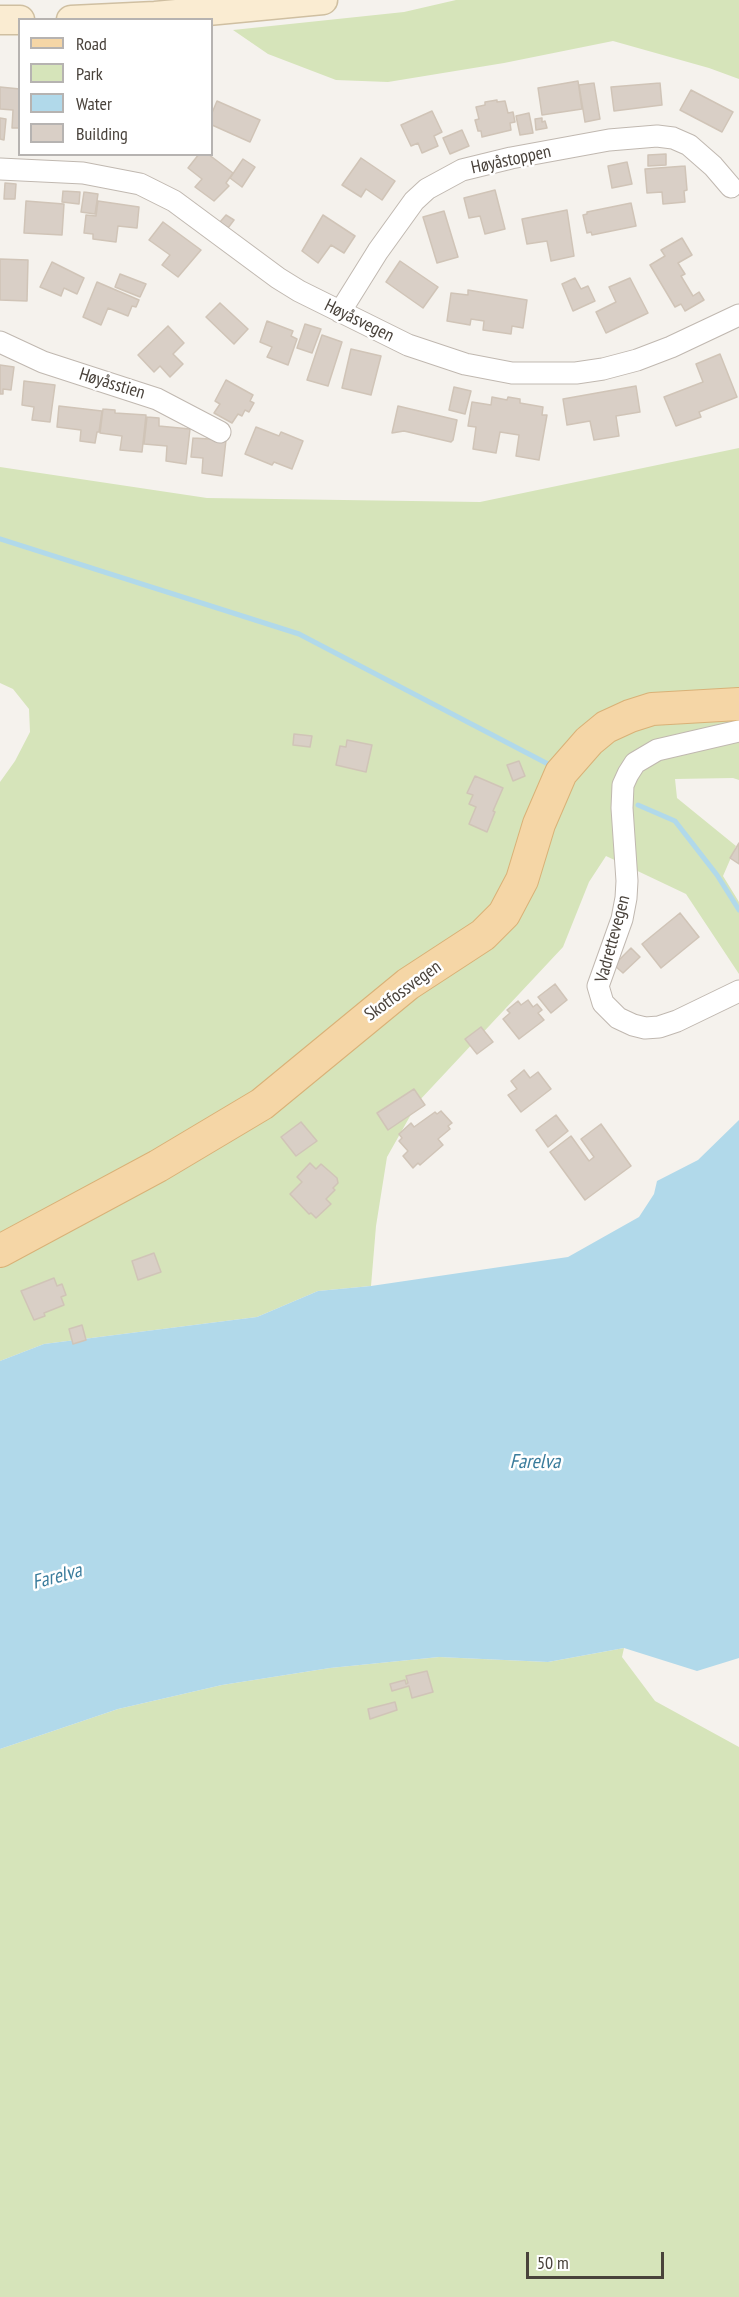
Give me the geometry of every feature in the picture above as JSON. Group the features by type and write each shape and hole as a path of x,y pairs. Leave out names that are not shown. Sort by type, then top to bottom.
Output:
{"main road":[{"name":"Skotfossvegen","path":"0,1251 158,1166 252,1111 408,984 483,935 504,914 517,891 540,824 561,773 589,741 606,727 652,709 739,704"}],"street":[{"path":"113,18 323,0"},
{"path":"0,20 18,20"},
{"name":"Høyåstoppen","path":"340,312 378,251 414,201 427,189 462,170 511,158 609,140 657,136 673,138 689,145 707,160 731,187"},
{"name":"Høyåsvegen","path":"0,169 83,173 140,183 174,201 278,279 340,312 408,345 435,355 512,373 576,373 603,369 637,360 739,315"},
{"name":"Høyåsstien","path":"0,342 52,365 157,399 220,432"},
{"name":"Vadrettevegen","path":"739,731 657,750 636,764 628,774 623,785 622,808 626,898 622,919 598,986 603,1003 618,1018 645,1028 659,1027 677,1021 739,991"}],"green space":[{"path":"456,0 739,0 739,79 709,68 613,41 504,63 388,82 336,80 268,54 233,30 404,12"},
{"path":"739,448 739,780 733,778 675,779 677,798 736,846 723,876 739,902 739,974 686,894 606,856 589,882 563,947 418,1102 387,1157 376,1226 371,1286 318,1291 257,1317 44,1344 0,1361 0,782 15,761 30,732 29,709 13,689 0,683 0,467 207,498 480,502"},
{"path":"624,1648 622,1657 655,1701 739,1747 739,2297 0,2297 0,1749 118,1709 222,1685 330,1668 439,1657 548,1662"}],"water":[{"name":"Farelva","path":"739,1120 739,1658 697,1671 624,1648 548,1662 439,1657 330,1668 222,1685 118,1709 0,1749 0,1361 44,1344 257,1317 318,1291 371,1286 568,1257 639,1217 654,1194 657,1181 698,1160"}],"building":[{"path":"578,81 582,109 542,115 538,88"},
{"path":"594,83 600,119 585,122 579,85"},
{"path":"660,83 662,105 614,111 611,87"},
{"path":"0,87 18,89 18,128 12,128 13,110 0,109"},
{"path":"691,90 733,112 722,132 680,110"},
{"path":"497,100 497,102 505,101 508,113 513,112 515,122 510,123 511,130 482,137 475,120 479,119 476,107 485,105 485,102"},
{"path":"217,101 260,120 250,142 213,125 213,111"},
{"path":"432,111 442,132 434,136 438,146 422,153 418,143 411,146 401,125"},
{"path":"529,113 533,133 520,135 516,116"},
{"path":"0,118 6,119 4,140 0,139"},
{"path":"542,118 547,128 536,130 535,119"},
{"path":"462,130 469,146 450,154 443,138"},
{"path":"666,154 666,165 648,166 648,155"},
{"path":"197,156 211,156 233,173 226,183 229,186 214,201 195,187 202,179 188,168"},
{"path":"361,158 395,181 382,200 366,189 361,197 342,185"},
{"path":"243,159 255,167 242,187 230,178"},
{"path":"627,162 632,184 612,188 608,166"},
{"path":"685,166 687,190 684,191 685,202 663,204 662,192 647,193 645,169"},
{"path":"5,183 16,184 15,199 4,199"},
{"path":"495,190 505,229 485,234 480,216 469,218 464,198"},
{"path":"63,191 80,192 79,204 62,202"},
{"path":"84,192 98,194 95,214 81,212"},
{"path":"26,201 64,204 62,235 24,233"},
{"path":"98,201 139,207 137,228 118,226 116,242 93,239 93,234 84,233 86,215 96,216"},
{"path":"631,203 636,226 592,235 591,232 587,233 583,215 587,212"},
{"path":"567,210 574,256 551,261 547,241 527,244 522,219"},
{"path":"444,211 458,257 437,263 423,217"},
{"path":"226,215 234,220 228,228 220,222"},
{"path":"323,215 355,236 344,253 331,245 318,263 302,251"},
{"path":"163,222 201,250 178,277 162,265 170,255 149,240"},
{"path":"682,238 692,255 678,263 685,274 681,276 693,296 699,292 704,300 685,311 681,304 675,307 650,265 665,256 661,250"},
{"path":"0,259 28,260 27,301 0,300"},
{"path":"400,261 438,287 423,308 386,282"},
{"path":"52,262 84,278 77,294 64,288 61,296 40,287"},
{"path":"120,274 146,284 140,297 115,287"},
{"path":"575,278 581,289 588,286 595,301 573,311 562,284"},
{"path":"630,278 648,313 606,333 596,312 616,302 609,287"},
{"path":"97,282 139,300 136,307 132,306 128,316 108,308 101,325 83,317"},
{"path":"468,290 527,300 523,328 512,326 511,334 483,330 484,321 471,319 470,325 447,321 451,293 468,295"},
{"path":"220,303 248,329 234,344 206,317"},
{"path":"267,321 293,331 291,336 297,339 288,365 267,357 272,347 260,342"},
{"path":"305,324 321,329 312,353 297,348"},
{"path":"168,326 184,343 173,354 183,364 170,377 160,366 154,372 138,355"},
{"path":"322,335 342,342 328,386 307,380"},
{"path":"351,349 381,356 371,395 342,388"},
{"path":"720,354 737,397 699,412 701,417 676,426 664,397 703,382 696,364"},
{"path":"0,365 14,367 11,390 3,389 3,394 0,394"},
{"path":"226,380 253,395 250,401 254,403 249,412 245,410 242,416 238,414 232,423 214,413 220,404 215,401"},
{"path":"24,381 55,385 50,422 32,420 34,407 22,405"},
{"path":"636,386 640,412 616,416 619,436 594,440 590,421 567,425 563,399"},
{"path":"454,387 471,391 465,414 449,410"},
{"path":"492,397 507,400 508,397 520,399 520,403 543,407 542,415 547,415 539,460 516,456 519,435 500,432 496,453 473,449 476,427 468,426 472,402 491,405"},
{"path":"59,406 102,411 95,443 80,441 81,430 57,427"},
{"path":"398,406 457,420 453,440 451,442 404,431 392,433"},
{"path":"103,409 115,410 115,413 146,415 142,452 120,450 122,436 100,433"},
{"path":"147,417 159,418 159,426 190,429 186,464 166,461 167,446 144,444"},
{"path":"256,427 279,436 281,432 303,441 292,469 274,462 272,465 245,454"},
{"path":"193,438 226,440 222,476 202,473 203,458 191,457"},
{"path":"294,734 312,736 310,747 293,745"},
{"path":"347,740 372,745 366,772 336,765 340,746 346,747"},
{"path":"519,761 525,776 513,781 507,765"},
{"path":"475,776 503,788 487,832 469,824 476,807 469,804 473,795 467,793"},
{"path":"739,843 739,864 730,858"},
{"path":"680,913 699,937 661,968 642,944"},
{"path":"631,948 640,957 623,973 614,965"},
{"path":"555,984 567,1000 551,1013 538,997"},
{"path":"528,1000 533,1007 537,1004 542,1010 538,1013 544,1020 519,1039 503,1019 510,1013 507,1010 518,1001 521,1005"},
{"path":"481,1027 493,1042 477,1054 465,1039"},
{"path":"524,1070 530,1078 538,1072 551,1089 521,1112 508,1095 517,1089 511,1081"},
{"path":"414,1089 425,1105 388,1130 377,1113"},
{"path":"441,1111 452,1123 448,1126 450,1129 438,1139 443,1145 420,1165 418,1163 413,1168 403,1156 408,1151 399,1141 402,1138 399,1134 411,1123 414,1127 435,1112 437,1114"},
{"path":"556,1115 568,1131 548,1147 536,1130"},
{"path":"301,1122 317,1141 296,1156 281,1137"},
{"path":"601,1124 631,1166 585,1200 550,1152 571,1136 589,1161 594,1157 581,1139"},
{"path":"310,1163 316,1169 321,1164 337,1178 338,1183 326,1199 331,1204 316,1218 311,1213 309,1214 290,1194 302,1182 297,1177"},
{"path":"154,1253 161,1272 138,1280 132,1261"},
{"path":"54,1278 57,1286 62,1284 66,1295 61,1297 64,1305 34,1320 21,1291"},
{"path":"82,1325 86,1340 73,1344 69,1329"},
{"path":"427,1671 433,1692 412,1698 409,1686 392,1691 390,1684 405,1680 406,1684 408,1683 406,1676"},
{"path":"395,1702 397,1710 370,1719 368,1709"}],"waterway":[{"path":"0,539 299,634 548,764"},
{"path":"638,805 675,821 717,875 739,910"}]}
